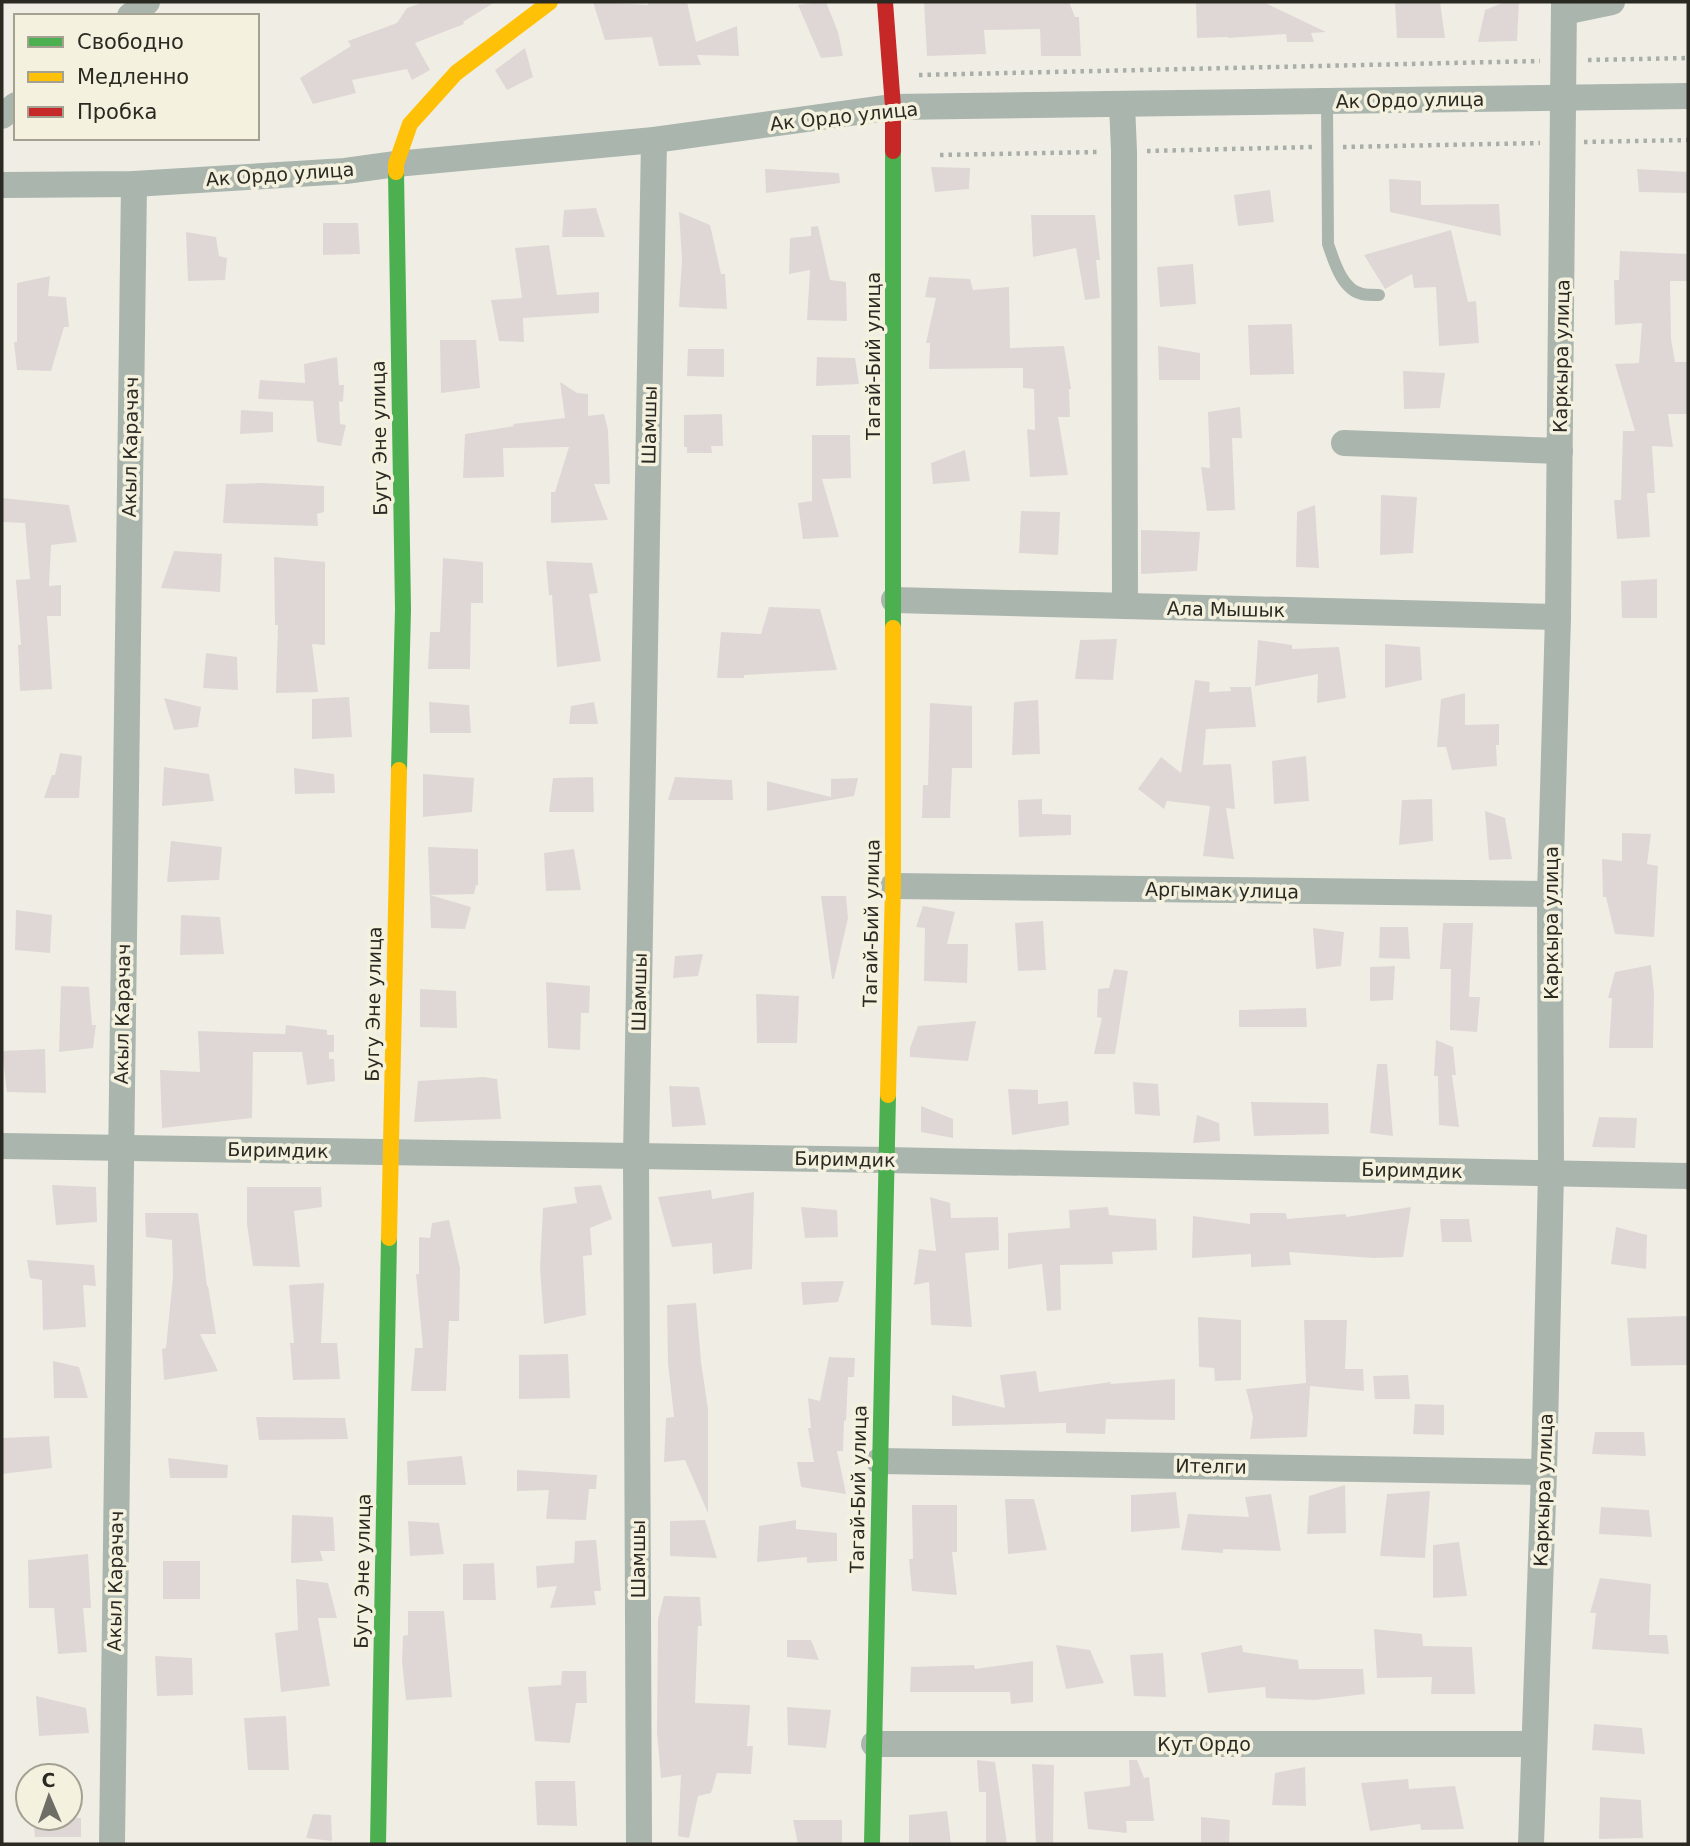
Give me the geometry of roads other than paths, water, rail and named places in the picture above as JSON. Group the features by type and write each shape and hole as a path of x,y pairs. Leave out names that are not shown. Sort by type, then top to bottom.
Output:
{"street":[{"path":"132,14 147,2"},
{"path":"396,164 410,124 456,73 550,2"},
{"name":"Тагай-Бий улица","path":"872,1844 894,886 893,107 886,2"},
{"path":"1564,7 1612,2"},
{"name":"Каркыра улица","path":"1531,1844 1551,1173 1550,894 1558,617 1564,7"},
{"name":"Ак Ордо улица","path":"2,185 134,184 345,171 653,140 893,107 1688,96"},
{"path":"1122,104 1125,606"},
{"name":"Шамшы","path":"639,1844 636,1156 653,140"},
{"name":"Бугу Эне улица","path":"378,1844 390,1152 404,609 396,164"},
{"name":"Акыл Карачач","path":"112,1844 134,184"},
{"path":"1344,443 1560,451"},
{"name":"Ала Мышык","path":"894,600 1558,617"},
{"name":"Аргымак улица","path":"894,886 1550,894"},
{"name":"Биримдик","path":"2,1146 1688,1176"},
{"name":"Ителги","path":"879,1461 1544,1472"},
{"name":"Кут Ордо","path":"874,1744 1534,1744"}],"lane":[{"path":"1327,101 1328,244 1335,265 1349,286 1360,294 1379,295"}]}
